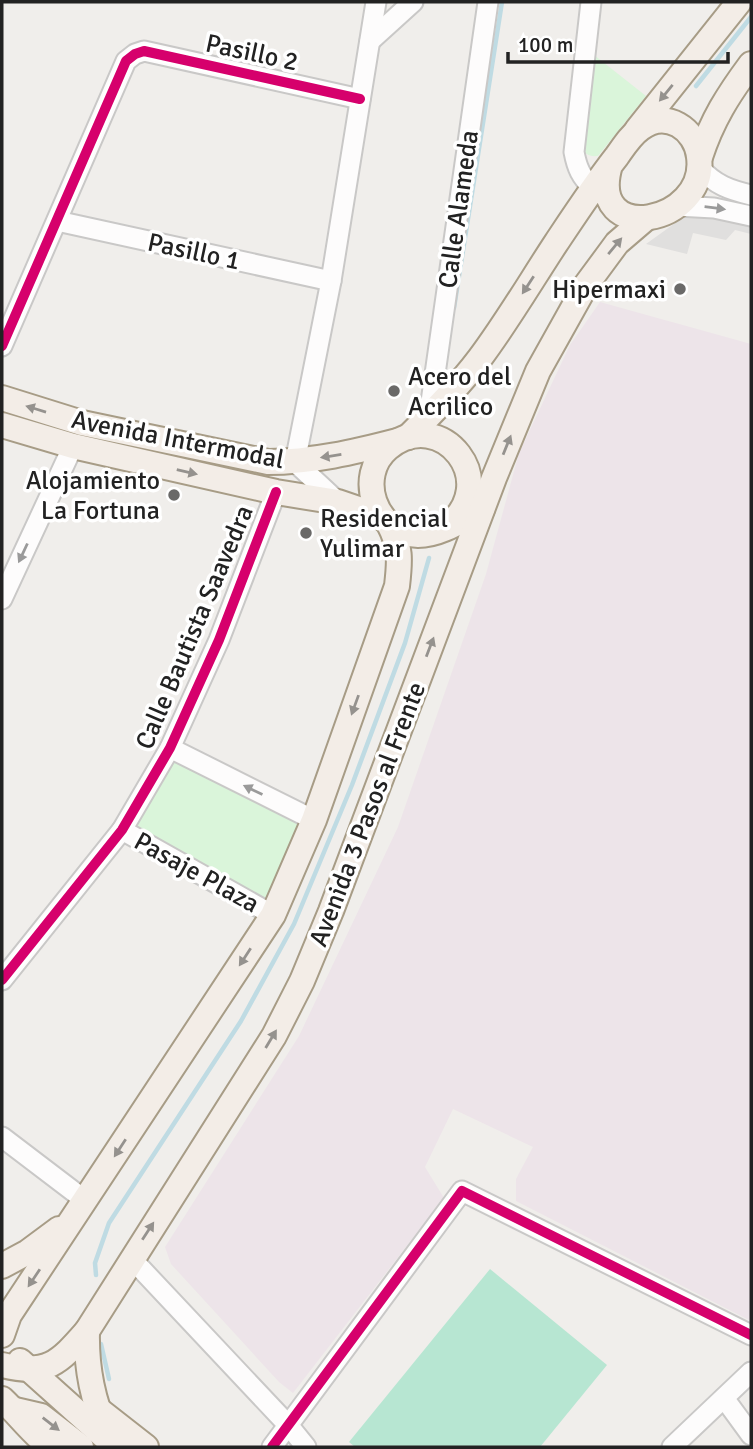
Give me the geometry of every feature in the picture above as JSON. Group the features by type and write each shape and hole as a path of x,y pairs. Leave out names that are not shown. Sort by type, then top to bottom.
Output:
{"main road":[{"path":"403,439 433,437 445,441 463,458 482,509 431,534 402,532 386,520 375,504 371,490 372,475 386,450 403,439 429,415 480,359 593,188 739,2"},
{"path":"610,165 606,177 609,199 624,215 645,219 677,206 688,195 709,127 751,64"},
{"path":"634,134 656,121 681,125 691,134 700,163"},
{"name":"Avenida 3 Pasos al Frente","path":"30,1370 50,1365 65,1356 87,1331 274,1036 302,981 331,911 482,509 538,371 586,285 617,243 645,219"},
{"name":"Avenida Intermodal","path":"2,398 82,423 268,462 295,462 348,453 403,439"},
{"name":"Avenida Intermodal","path":"2,425 73,446 276,492 338,502 386,520"},
{"path":"445,528 456,520 469,496 468,470"},
{"name":"Avenida 3 Pasos al Frente","path":"2,1335 9,1315 272,915 314,820 397,586 398,541 386,520"},
{"path":"2,1266 28,1252 82,1206"},
{"path":"87,1331 89,1383 96,1408 114,1445"},
{"path":"2,1344 114,1445"},
{"path":"2,1366 30,1370"},
{"path":"57,1395 96,1408 145,1447"},
{"path":"7,1402 29,1431 50,1447"},
{"path":"7,1402 41,1416 81,1447"}],"street":[{"path":"338,502 295,462 331,281 376,2"},
{"path":"370,41 413,2"},
{"name":"Calle Alameda","path":"429,415 488,2"},
{"path":"590,2 574,152 577,167 593,188"},
{"name":"Pasillo 2","path":"57,221 126,61 135,54 144,51 360,99"},
{"path":"700,163 710,180 720,186 751,195"},
{"path":"677,206 714,208 751,216"},
{"path":"2,346 57,221"},
{"name":"Pasillo 1","path":"57,221 331,281"},
{"path":"2,599 73,446"},
{"name":"Calle Bautista Saavedra","path":"2,981 122,830 170,748 219,640 276,492"},
{"path":"170,748 314,820"},
{"name":"Pasaje Plaza","path":"122,830 272,915"},
{"path":"2,1138 82,1206"},
{"path":"272,1447 462,1191 751,1335"},
{"path":"131,1258 306,1447"},
{"path":"672,1447 751,1372"},
{"path":"724,1398 751,1435"}],"shaded area":[{"path":"692,211 751,223 751,234 735,230 726,240 693,233 687,254 646,244"},
{"path":"600,302 751,344 751,1321 516,1201 516,1179 533,1147 453,1109 425,1167 444,1198 293,1393 279,1382 171,1264 165,1247 299,1036 398,827 486,574 519,453 570,345"}],"green space":[{"path":"589,51 646,96 598,156 587,154 579,145"},
{"path":"173,753 302,822 267,897 260,899 131,826"},
{"path":"490,1269 607,1365 540,1447 355,1447 349,1442"}],"waterway":[{"path":"454,308 502,2"},
{"path":"696,86 751,17"},
{"path":"96,1275 95,1263 109,1223 241,1021 294,924 352,785 405,643 429,558"},
{"path":"101,1344 109,1379"}],"cycle path":[{"path":"2,346 126,61 135,54 144,51 360,99"},
{"path":"2,980 122,830 170,748 219,640 276,492"},
{"path":"272,1447 462,1191 751,1335"}],"place":[{"name":"Hipermaxi","path":"680,289"},
{"name":"Acero del Acrilico","path":"394,391"},
{"name":"Alojamiento La Fortuna","path":"174,495"},
{"name":"Residencial Yulimar","path":"306,533"}]}
